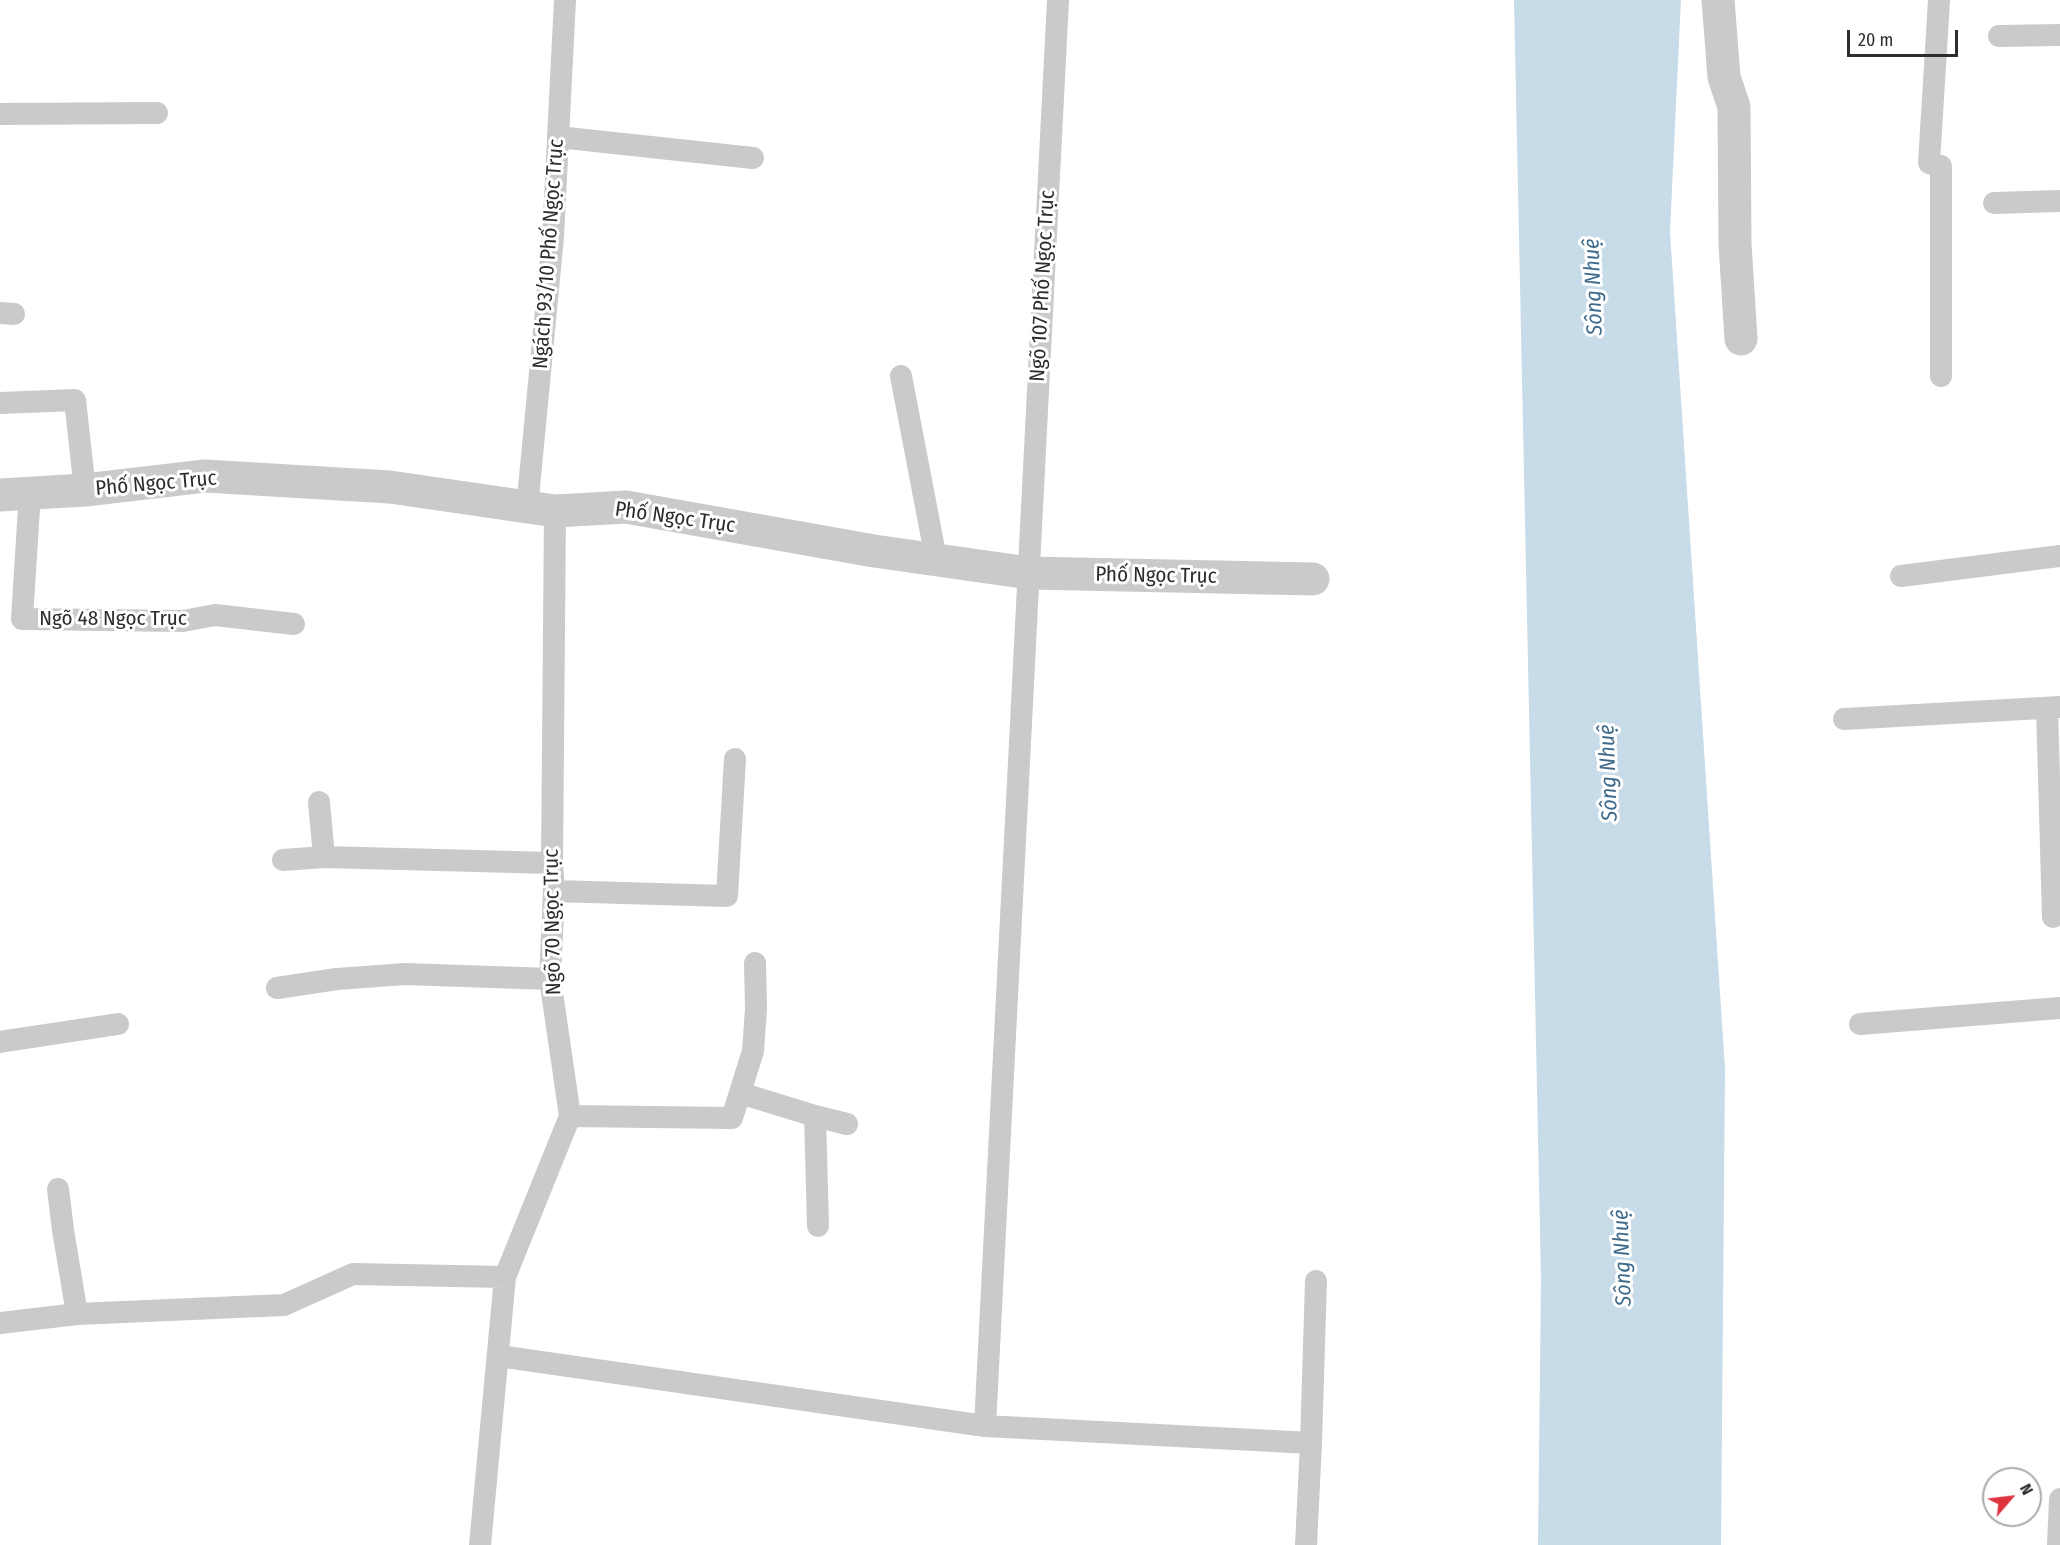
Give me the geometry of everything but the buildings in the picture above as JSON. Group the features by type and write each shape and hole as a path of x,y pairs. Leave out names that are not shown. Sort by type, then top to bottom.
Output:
{"street":[{"path":"1718,0 1724,77 1734,107 1736,244 1741,339"},
{"name":"Phố Ngọc Trục","path":"15,494 85,490 205,476 390,487 541,509 626,507 934,561 1029,573 1313,579"}],"lane":[{"name":"Ngách 93/10 Phố Ngọc Trục","path":"541,509 565,0"},
{"name":"Ngõ 107 Phố Ngọc Trục","path":"985,1426 1058,0"},
{"path":"1939,0 1929,163 1941,166 1941,376"},
{"path":"1999,36 2060,35"},
{"path":"0,114 157,113"},
{"path":"558,137 753,158"},
{"path":"1994,203 2060,201"},
{"path":"901,376 933,543 934,561"},
{"path":"0,403 75,400 85,490"},
{"name":"Ngõ 48 Ngọc Trục","path":"15,494 22,619 183,621 214,615 294,624"},
{"name":"Ngõ 70 Ngọc Trục","path":"541,509 554,891 550,979 570,1116"},
{"path":"1901,576 2060,556"},
{"path":"1844,719 2054,708 2053,917"},
{"path":"554,891 727,896 735,759"},
{"path":"319,802 324,857"},
{"path":"283,860 324,857 552,862"},
{"path":"480,1545 505,1277 570,1116 732,1118 753,1051 756,1009 755,963"},
{"path":"277,988 337,979 405,974 550,979"},
{"path":"1860,1024 2060,1008"},
{"path":"0,1042 118,1024"},
{"path":"740,1093 847,1124"},
{"path":"815,1116 818,1226"},
{"path":"58,1189 76,1314"},
{"path":"0,1323 76,1314 284,1305 353,1274 505,1277"},
{"path":"1306,1545 1316,1281"},
{"path":"499,1356 985,1426 1311,1443"},
{"path":"2058,1545 2060,1499"}],"water":[{"name":"Sông Nhuệ","path":"1514,0 1681,0 1670,232 1725,1069 1721,1545 1538,1545 1541,1279"}]}
